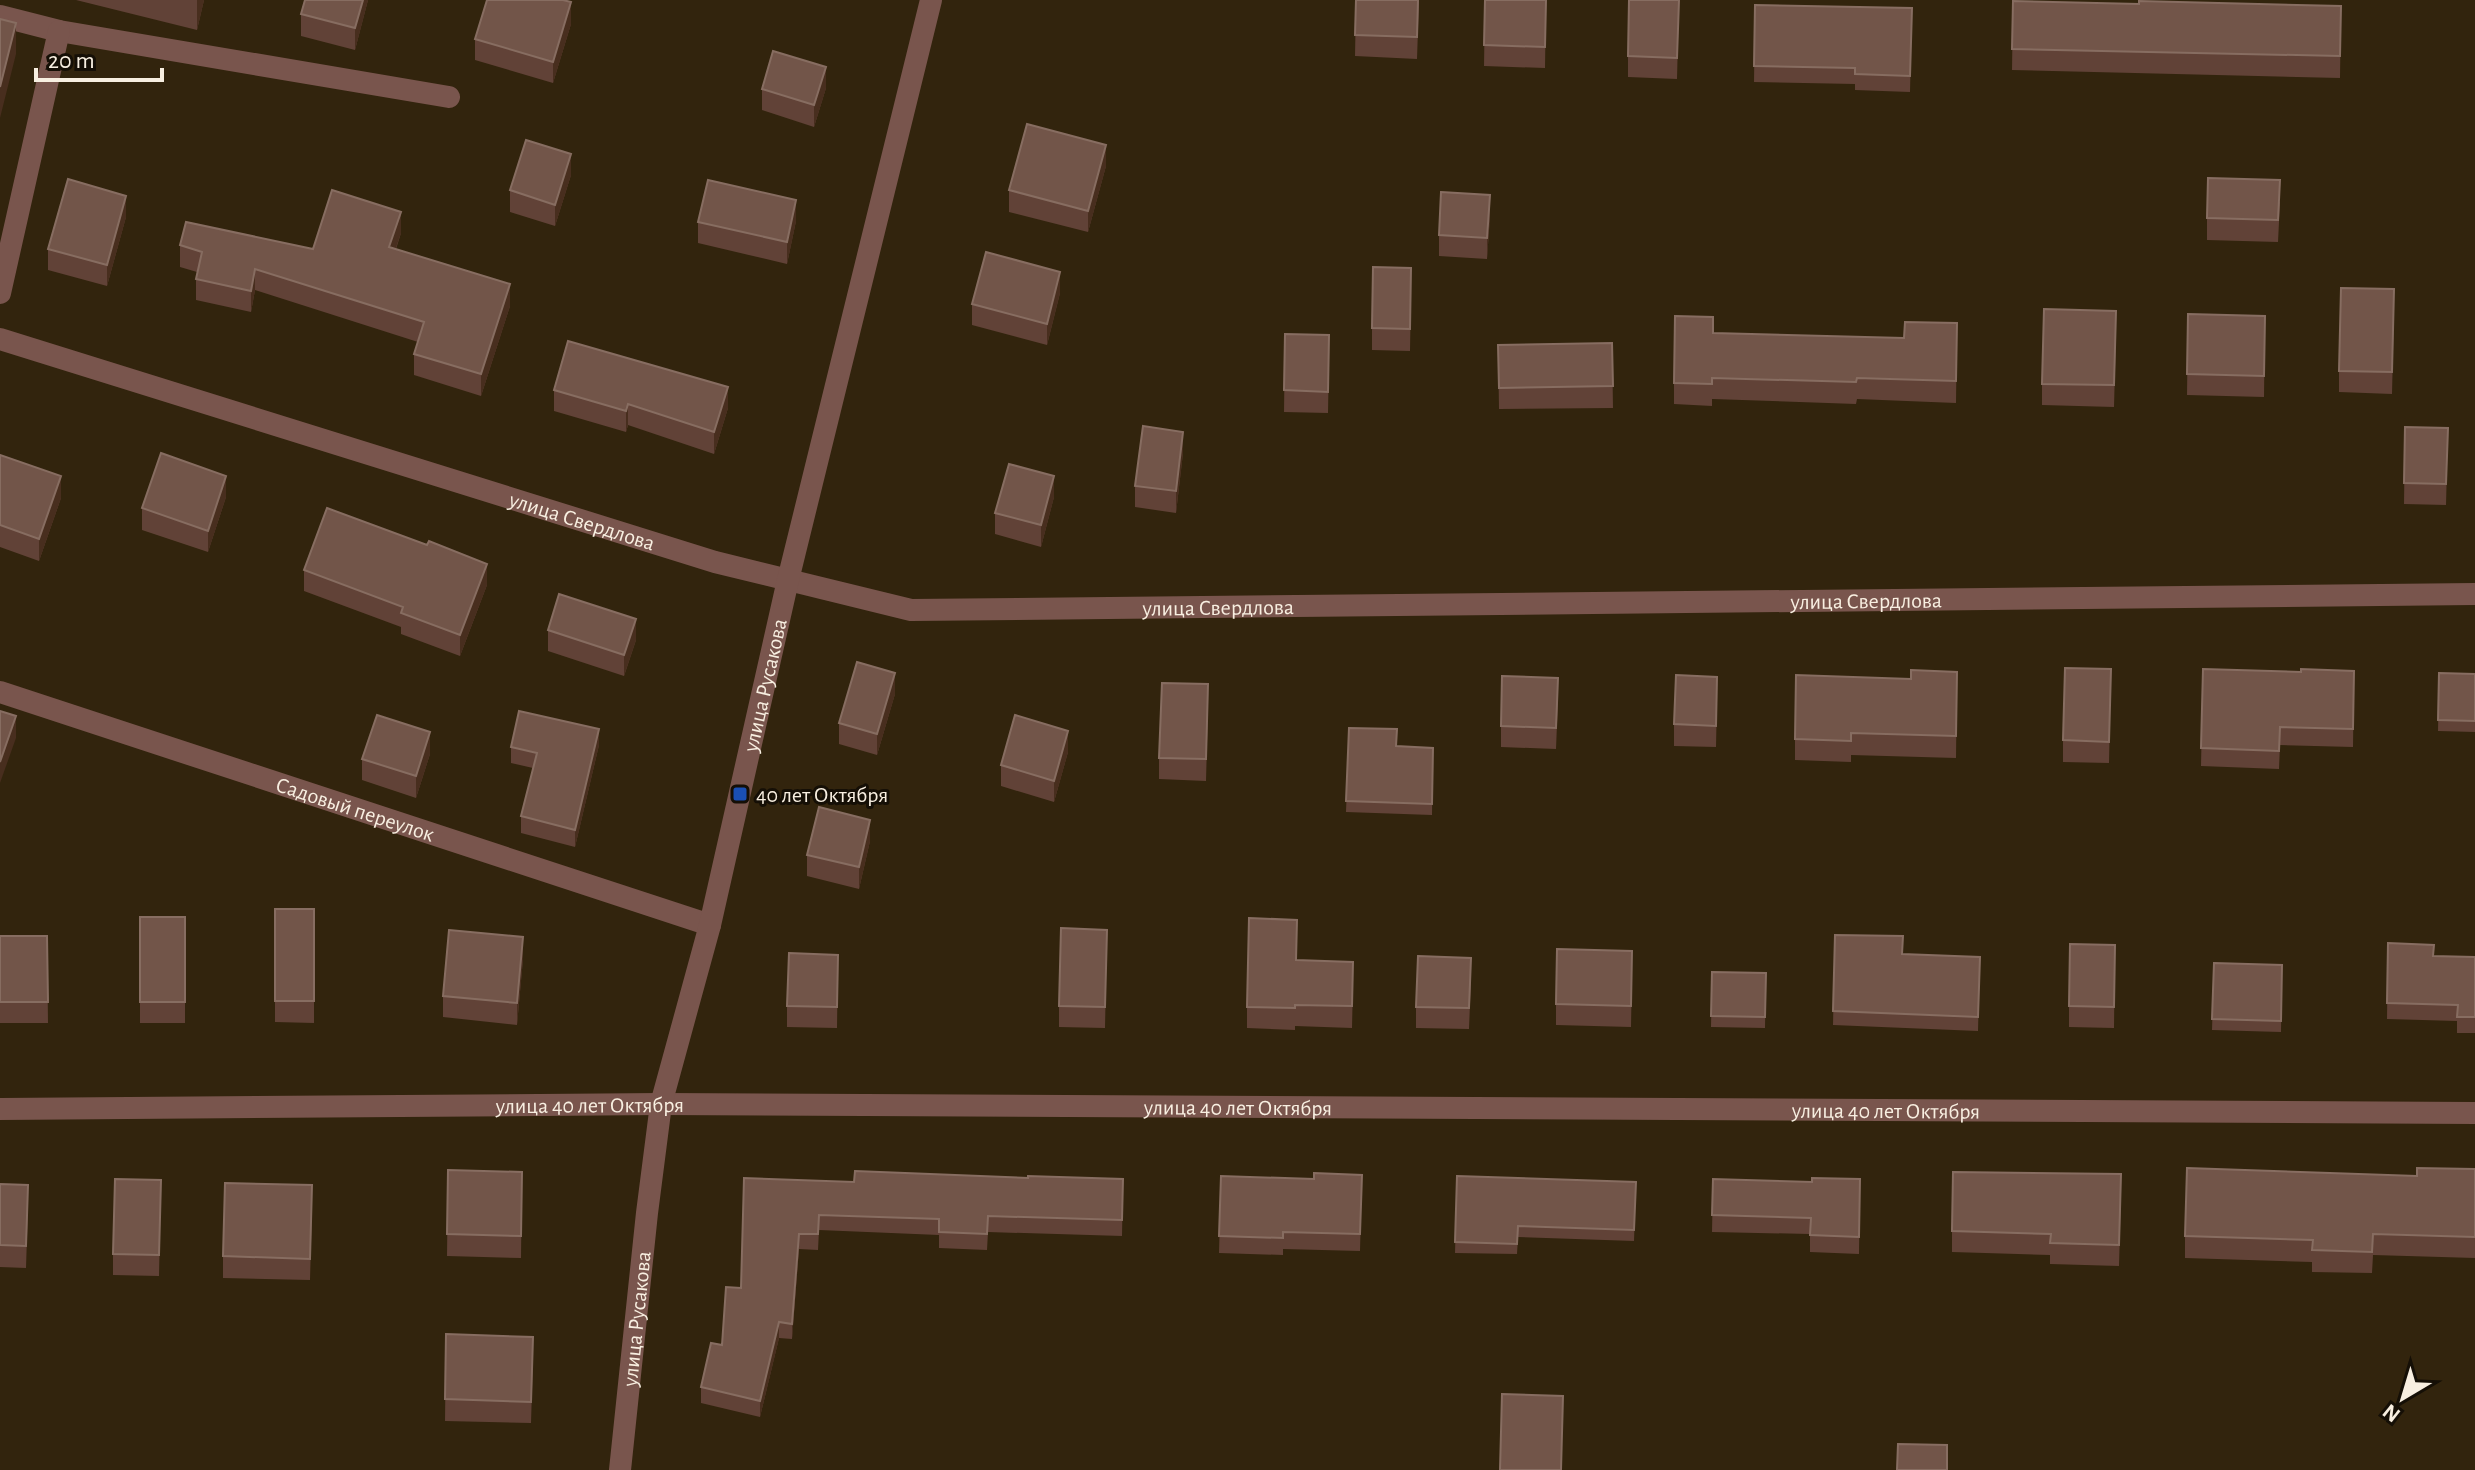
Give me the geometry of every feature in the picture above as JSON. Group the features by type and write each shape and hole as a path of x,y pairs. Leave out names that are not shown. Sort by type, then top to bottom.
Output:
{"street":[{"name":"улица Русакова","path":"620,1470 661,1104 710,925 788,580 931,0"},
{"path":"0,16 59,31 449,97"},
{"path":"0,293 59,31"},
{"name":"улица Свердлова","path":"0,339 700,558 911,610 2475,594"},
{"name":"Садовый переулок","path":"0,692 710,925"},
{"name":"улица 40 лет Октября","path":"0,1109 661,1104 2475,1113"}],"building":[{"path":"305,0 363,0 355,28 301,14"},
{"path":"487,0 571,2 553,62 475,39"},
{"path":"1356,0 1418,0 1417,37 1355,35"},
{"path":"1485,0 1546,0 1545,47 1484,45"},
{"path":"1629,0 1679,0 1677,58 1628,56"},
{"path":"2013,1 2341,6 2340,56 2012,49"},
{"path":"1755,5 1912,8 1910,76 1855,74 1855,68 1754,66"},
{"path":"0,19 16,23 0,87"},
{"path":"773,51 826,67 814,105 762,89"},
{"path":"1027,124 1106,145 1088,211 1009,190"},
{"path":"526,140 571,154 555,205 510,190"},
{"path":"2208,178 2280,180 2278,220 2207,218"},
{"path":"68,179 126,196 107,265 48,249"},
{"path":"708,180 796,200 787,242 698,222"},
{"path":"332,190 401,212 389,247 510,284 481,374 414,354 424,322 255,269 251,291 196,279 202,252 180,245 186,222 313,249"},
{"path":"1441,192 1490,195 1487,238 1439,235"},
{"path":"986,252 1060,272 1047,324 972,304"},
{"path":"1373,267 1411,268 1410,329 1372,328"},
{"path":"2341,288 2394,289 2392,372 2339,371"},
{"path":"2044,309 2116,311 2114,385 2042,384"},
{"path":"2188,314 2265,316 2264,376 2187,374"},
{"path":"1675,316 1713,317 1713,333 1904,338 1905,322 1957,323 1956,381 1712,378 1712,384 1674,383"},
{"path":"1285,334 1329,335 1328,392 1284,390"},
{"path":"568,341 728,387 714,432 628,404 626,411 554,390"},
{"path":"1612,343 1613,386 1499,388 1498,345"},
{"path":"1143,426 1183,432 1176,491 1135,486"},
{"path":"2405,427 2448,428 2446,484 2404,483"},
{"path":"161,453 226,476 208,531 142,508"},
{"path":"0,455 61,476 39,539 0,525"},
{"path":"1009,464 1054,476 1041,525 995,513"},
{"path":"327,508 427,545 429,541 487,564 460,635 401,613 403,607 304,570"},
{"path":"559,594 636,619 624,655 548,630"},
{"path":"857,662 895,673 877,734 839,723"},
{"path":"2065,668 2111,669 2109,742 2063,740"},
{"path":"2203,669 2354,671 2353,729 2280,727 2279,751 2201,748"},
{"path":"1911,670 1957,672 1956,736 1851,733 1851,741 1795,739 1796,675 1911,679"},
{"path":"2439,673 2475,674 2475,721 2438,720"},
{"path":"1676,675 1717,677 1716,726 1674,724"},
{"path":"1502,676 1558,678 1556,728 1501,726"},
{"path":"1162,683 1208,684 1206,759 1159,758"},
{"path":"0,711 16,716 0,762"},
{"path":"519,711 599,729 575,830 521,816 537,753 511,747"},
{"path":"377,715 430,732 416,776 362,759"},
{"path":"1015,715 1068,731 1054,781 1001,765"},
{"path":"1349,728 1397,729 1396,746 1433,748 1432,804 1346,801"},
{"path":"819,807 870,820 859,867 807,855"},
{"path":"275,909 314,909 314,1001 275,1001"},
{"path":"140,917 185,917 185,1002 140,1002"},
{"path":"1249,918 1297,920 1296,960 1353,962 1352,1006 1247,1007"},
{"path":"1061,928 1107,930 1105,1007 1059,1006"},
{"path":"449,930 523,937 517,1003 443,996"},
{"path":"1835,935 1903,936 1902,954 1980,957 1978,1017 1833,1011"},
{"path":"0,936 47,936 48,1002 0,1002"},
{"path":"2388,943 2434,945 2433,956 2475,957 2475,1017 2457,1017 2458,1005 2387,1003"},
{"path":"2070,944 2115,945 2114,1007 2069,1006"},
{"path":"1557,949 1632,951 1631,1006 1556,1004"},
{"path":"789,953 838,955 837,1007 787,1006"},
{"path":"1418,956 1471,958 1469,1008 1416,1007"},
{"path":"2214,963 2282,965 2281,1021 2212,1019"},
{"path":"1712,972 1766,973 1765,1017 1711,1016"},
{"path":"2187,1168 2417,1176 2417,1168 2475,1169 2475,1237 2373,1234 2372,1252 2312,1250 2313,1240 2185,1236"},
{"path":"448,1170 522,1172 521,1236 447,1234"},
{"path":"855,1171 1123,1179 1122,1220 988,1216 987,1234 939,1232 939,1219 819,1215 818,1234 799,1234 792,1324 779,1322 760,1401 701,1387 711,1343 722,1345 726,1287 741,1288 744,1178 854,1182"},
{"path":"1953,1172 2121,1174 2119,1245 2050,1243 2051,1234 1952,1231"},
{"path":"1314,1173 1362,1175 1360,1234 1283,1232 1283,1238 1219,1236 1221,1176 1314,1179"},
{"path":"1457,1176 1636,1182 1634,1230 1518,1226 1517,1244 1455,1242"},
{"path":"1812,1178 1860,1179 1859,1237 1810,1235 1811,1218 1712,1215 1713,1179 1812,1182"},
{"path":"115,1179 161,1180 159,1255 113,1254"},
{"path":"225,1183 312,1185 310,1259 223,1256"},
{"path":"0,1184 28,1185 26,1246 0,1245"},
{"path":"446,1334 533,1337 531,1402 445,1399"},
{"path":"1502,1394 1563,1396 1561,1470 1500,1470"},
{"path":"1898,1444 1947,1445 1947,1470 1897,1470"}],"place":[{"name":"40 лет Октября","path":"740,794"}]}
